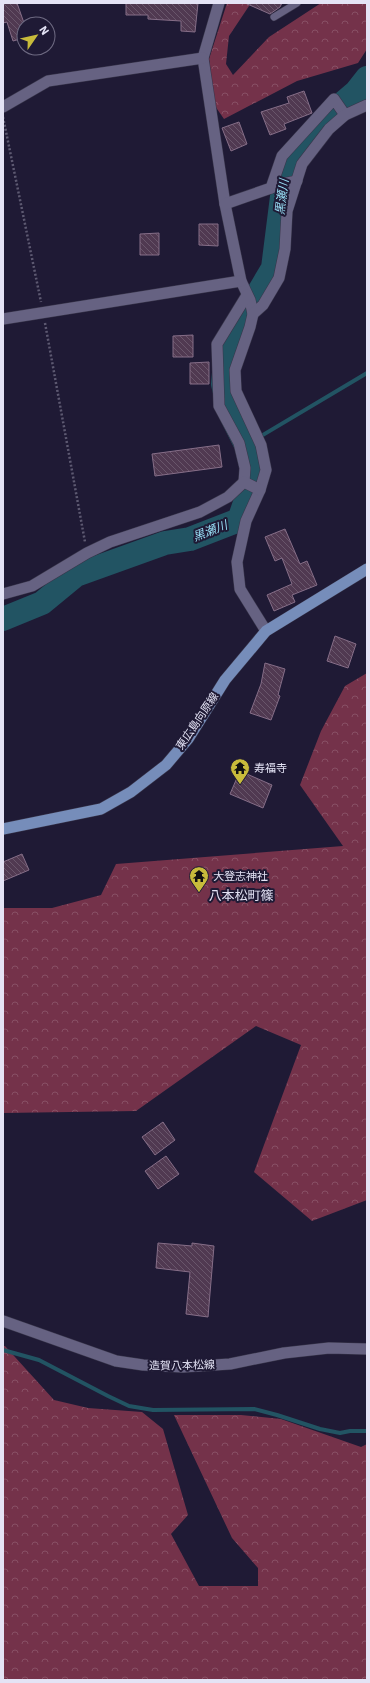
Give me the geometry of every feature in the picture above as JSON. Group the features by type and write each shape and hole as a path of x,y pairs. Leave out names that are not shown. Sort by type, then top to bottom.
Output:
{"main road":[{"name":"東広島向原線","path":"3,829 101,809 131,792 166,765 188,739 225,680 266,631 367,568"}],"street":[{"path":"3,594 32,586 87,552 110,542 200,512 252,486 266,470 261,445 236,391 235,370 253,314 250,300 241,281 225,204 203,58 219,3"},
{"path":"3,107 48,81 203,58"},
{"path":"274,187 282,156 334,99 345,115"},
{"path":"253,314 263,305 279,278 285,249 287,211 293,181 302,164 328,129 345,115 366,107"},
{"path":"225,204 293,181"},
{"path":"3,319 241,281"},
{"path":"247,295 217,344 219,406 239,443 245,468 252,486 238,562 240,589 266,631"},
{"name":"造賀八本松線","path":"3,1321 116,1361 143,1365 183,1367 201,1364 230,1364 284,1353 329,1348 367,1349"}],"lane":[{"path":"274,17 297,3"}],"path":[{"path":"3,117 43,312 87,552"}],"green space":[{"path":"227,3 251,3 229,36 226,64 233,75 269,37 321,3 367,3 367,49 358,63 297,81 224,119 215,106 209,59"},
{"path":"367,673 367,1200 312,1221 254,1172 301,1045 256,1026 136,1111 3,1113 3,908 52,908 101,895 116,864 343,846 300,785 321,731 345,686"},
{"path":"3,1346 5,1346 54,1400 88,1408 142,1412 163,1429 188,1515 171,1534 199,1586 258,1586 258,1568 232,1538 174,1415 241,1415 281,1419 361,1447 367,1444 367,1680 3,1680"}],"building":[{"path":"3,3 17,3 22,16 16,16 16,40 13,41 7,22 3,23"},
{"path":"126,3 198,3 195,32 181,31 181,21 148,19 148,15 126,15"},
{"path":"245,3 282,3 280,7 270,14"},
{"path":"304,91 312,113 284,124 286,129 270,135 261,112 289,103 287,97"},
{"path":"239,122 247,144 231,151 222,128"},
{"path":"199,224 218,224 218,246 199,245"},
{"path":"159,233 159,255 140,255 140,234"},
{"path":"193,335 193,357 173,357 173,336"},
{"path":"209,362 209,384 190,384 190,363"},
{"path":"219,445 222,467 155,476 152,454"},
{"path":"285,529 300,564 307,561 317,585 292,595 295,602 274,611 267,595 292,584 282,558 275,561 265,537"},
{"path":"335,636 356,644 348,668 327,661"},
{"path":"265,663 285,669 278,695 280,696 271,720 250,713 261,684"},
{"path":"240,771 272,785 263,808 230,794"},
{"path":"22,854 29,870 3,881 3,862"},
{"path":"163,1122 175,1140 155,1155 142,1137"},
{"path":"166,1156 179,1174 158,1189 145,1171"},
{"path":"158,1243 192,1246 192,1243 214,1246 208,1317 186,1314 190,1272 156,1268"}],"waterway":[{"name":"黒瀬川","path":"257,295 273,268 285,173 329,115 356,92 367,78"},
{"name":"黒瀬川","path":"3,619 42,603 76,575 165,543 190,539 239,520 254,477 246,445 230,413 223,384 228,340 246,313"},
{"path":"246,445 367,373"},
{"path":"3,1350 39,1360 129,1406 153,1410 254,1409 320,1429 340,1433 350,1431 367,1431"}],"place":[{"name":"寿福寺","path":"240,785"},
{"name":"大登志神社","path":"199,893"}],"district":[{"name":"八本松町篠","path":"241,895"}]}
